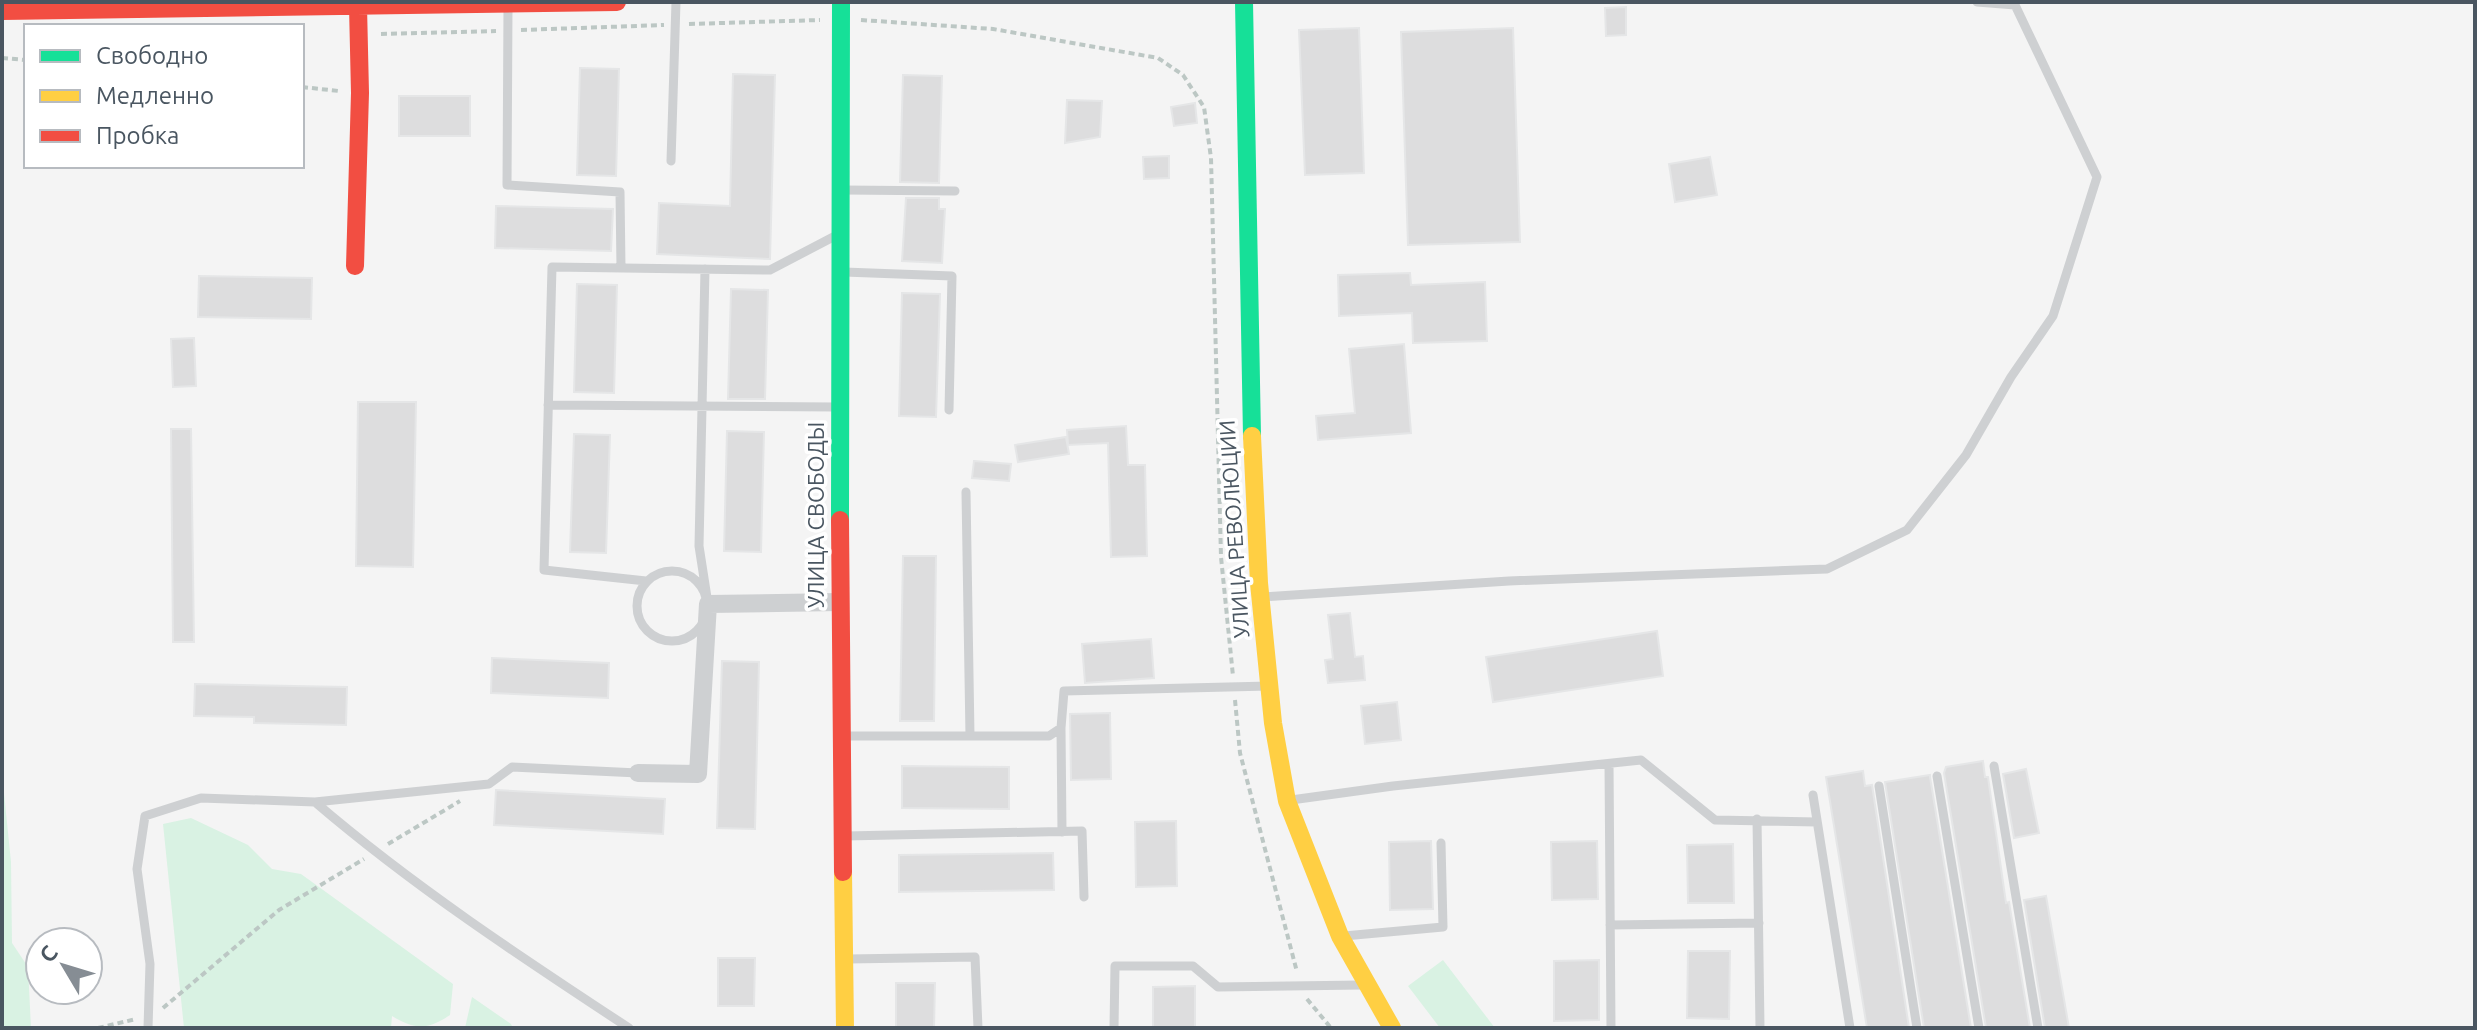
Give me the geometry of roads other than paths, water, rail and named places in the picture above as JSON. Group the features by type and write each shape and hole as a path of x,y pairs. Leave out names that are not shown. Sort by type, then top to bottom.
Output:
{"street":[{"path":"2,11 617,2"},
{"name":"УЛИЦА РЕВОЛЮЦИИ","path":"1244,2 1250,397 1261,597 1270,686 1287,801 1340,936 1392,1028"},
{"path":"355,266 360,93 358,6"},
{"name":"УЛИЦА СВОБОДЫ","path":"841,11 840,602 845,1028"},
{"path":"638,773 698,774 708,604 840,602"}],"lane":[{"path":"671,161 676,2"},
{"path":"1261,597 1479,582 1827,569 1907,530 1966,455 2011,377 2053,316 2097,177 2015,5 1977,2"},
{"path":"508,4 507,185 620,192 621,268"},
{"path":"841,190 955,191"},
{"path":"646,581 544,570 552,267 770,270 840,234"},
{"path":"705,269 699,546 708,604 707,616 693,635 671,642 659,640 649,634 637,614 636,602 646,581 656,574 679,571 699,583 708,604"},
{"path":"840,272 952,276 949,410"},
{"path":"548,405 840,407"},
{"path":"966,492 970,736"},
{"path":"1062,832 1061,728 1064,691 1270,686"},
{"path":"841,736 1049,736 1061,728"},
{"path":"1287,801 1393,786 1641,760 1715,820 1817,822"},
{"path":"1609,764 1611,1028"},
{"path":"1994,766 2038,1028"},
{"path":"148,1028 150,964 137,869 145,816 201,798 315,802 489,784 512,767 638,773"},
{"path":"1937,776 1979,1028"},
{"path":"1879,786 1917,1028"},
{"path":"1813,795 1850,1028"},
{"path":"315,802 374,852 498,942 629,1028"},
{"path":"1757,819 1760,1028"},
{"path":"842,837 1082,831 1084,897"},
{"path":"1340,936 1443,927 1441,843"},
{"path":"1610,925 1759,923"},
{"path":"844,959 975,957 978,1028"},
{"path":"1114,1028 1115,966 1193,966 1218,987 1368,985"}]}
